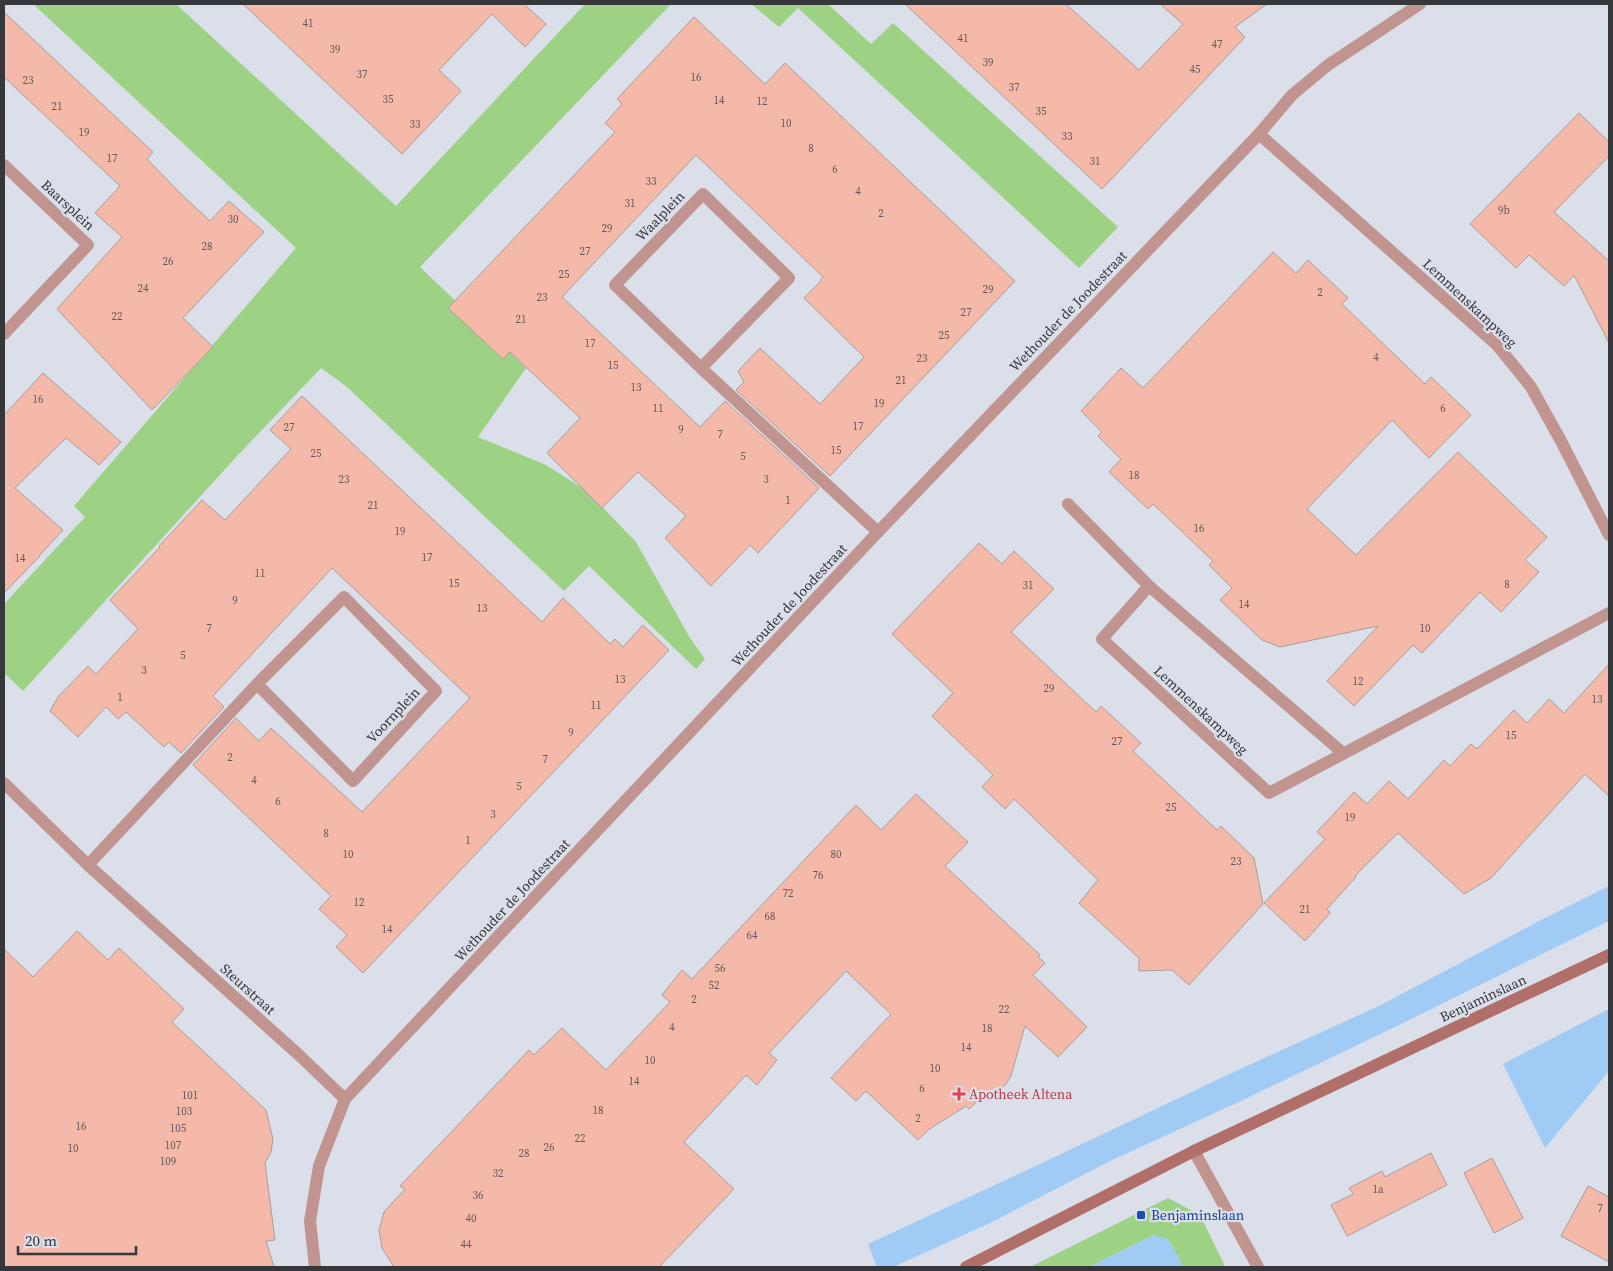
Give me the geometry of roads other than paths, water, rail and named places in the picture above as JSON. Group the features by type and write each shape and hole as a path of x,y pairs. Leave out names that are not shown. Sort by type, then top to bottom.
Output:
{"street":[{"name":"Wethouder de Joodestraat","path":"345,1099 878,532 1259,134 1292,96 1328,65 1420,4"},
{"name":"Lemmenskampweg","path":"1259,134 1498,345 1531,387 1562,441 1609,535"},
{"name":"Baarsplein","path":"4,165 88,245 4,334"},
{"name":"Waalplein","path":"701,368 789,278 703,194 615,285 701,368 878,532"},
{"path":"1068,504 1149,586 1344,753"},
{"name":"Lemmenskampweg","path":"1149,586 1102,639 1268,793 1609,613"},
{"name":"Voornplein","path":"88,865 257,684 344,597 436,691 353,781 257,684"},
{"name":"Steurstraat","path":"4,783 88,865 345,1099"},
{"name":"Benjaminslaan","path":"966,1267 1194,1151 1609,955"},
{"path":"315,1267 310,1221 319,1166 345,1099"},
{"path":"1194,1151 1258,1267"}],"water":[{"path":"1609,886 1609,921 1241,1101 1110,1161 990,1223 893,1267 877,1267 868,1244 1240,1069 1379,1006"},
{"path":"1609,1009 1609,1071 1545,1148 1503,1064"},
{"path":"1154,1235 1168,1239 1182,1267 1089,1267"}],"place":[{"name":"Apotheek Altena","path":"959,1094"},
{"name":"Benjaminslaan","path":"1141,1215"}]}
